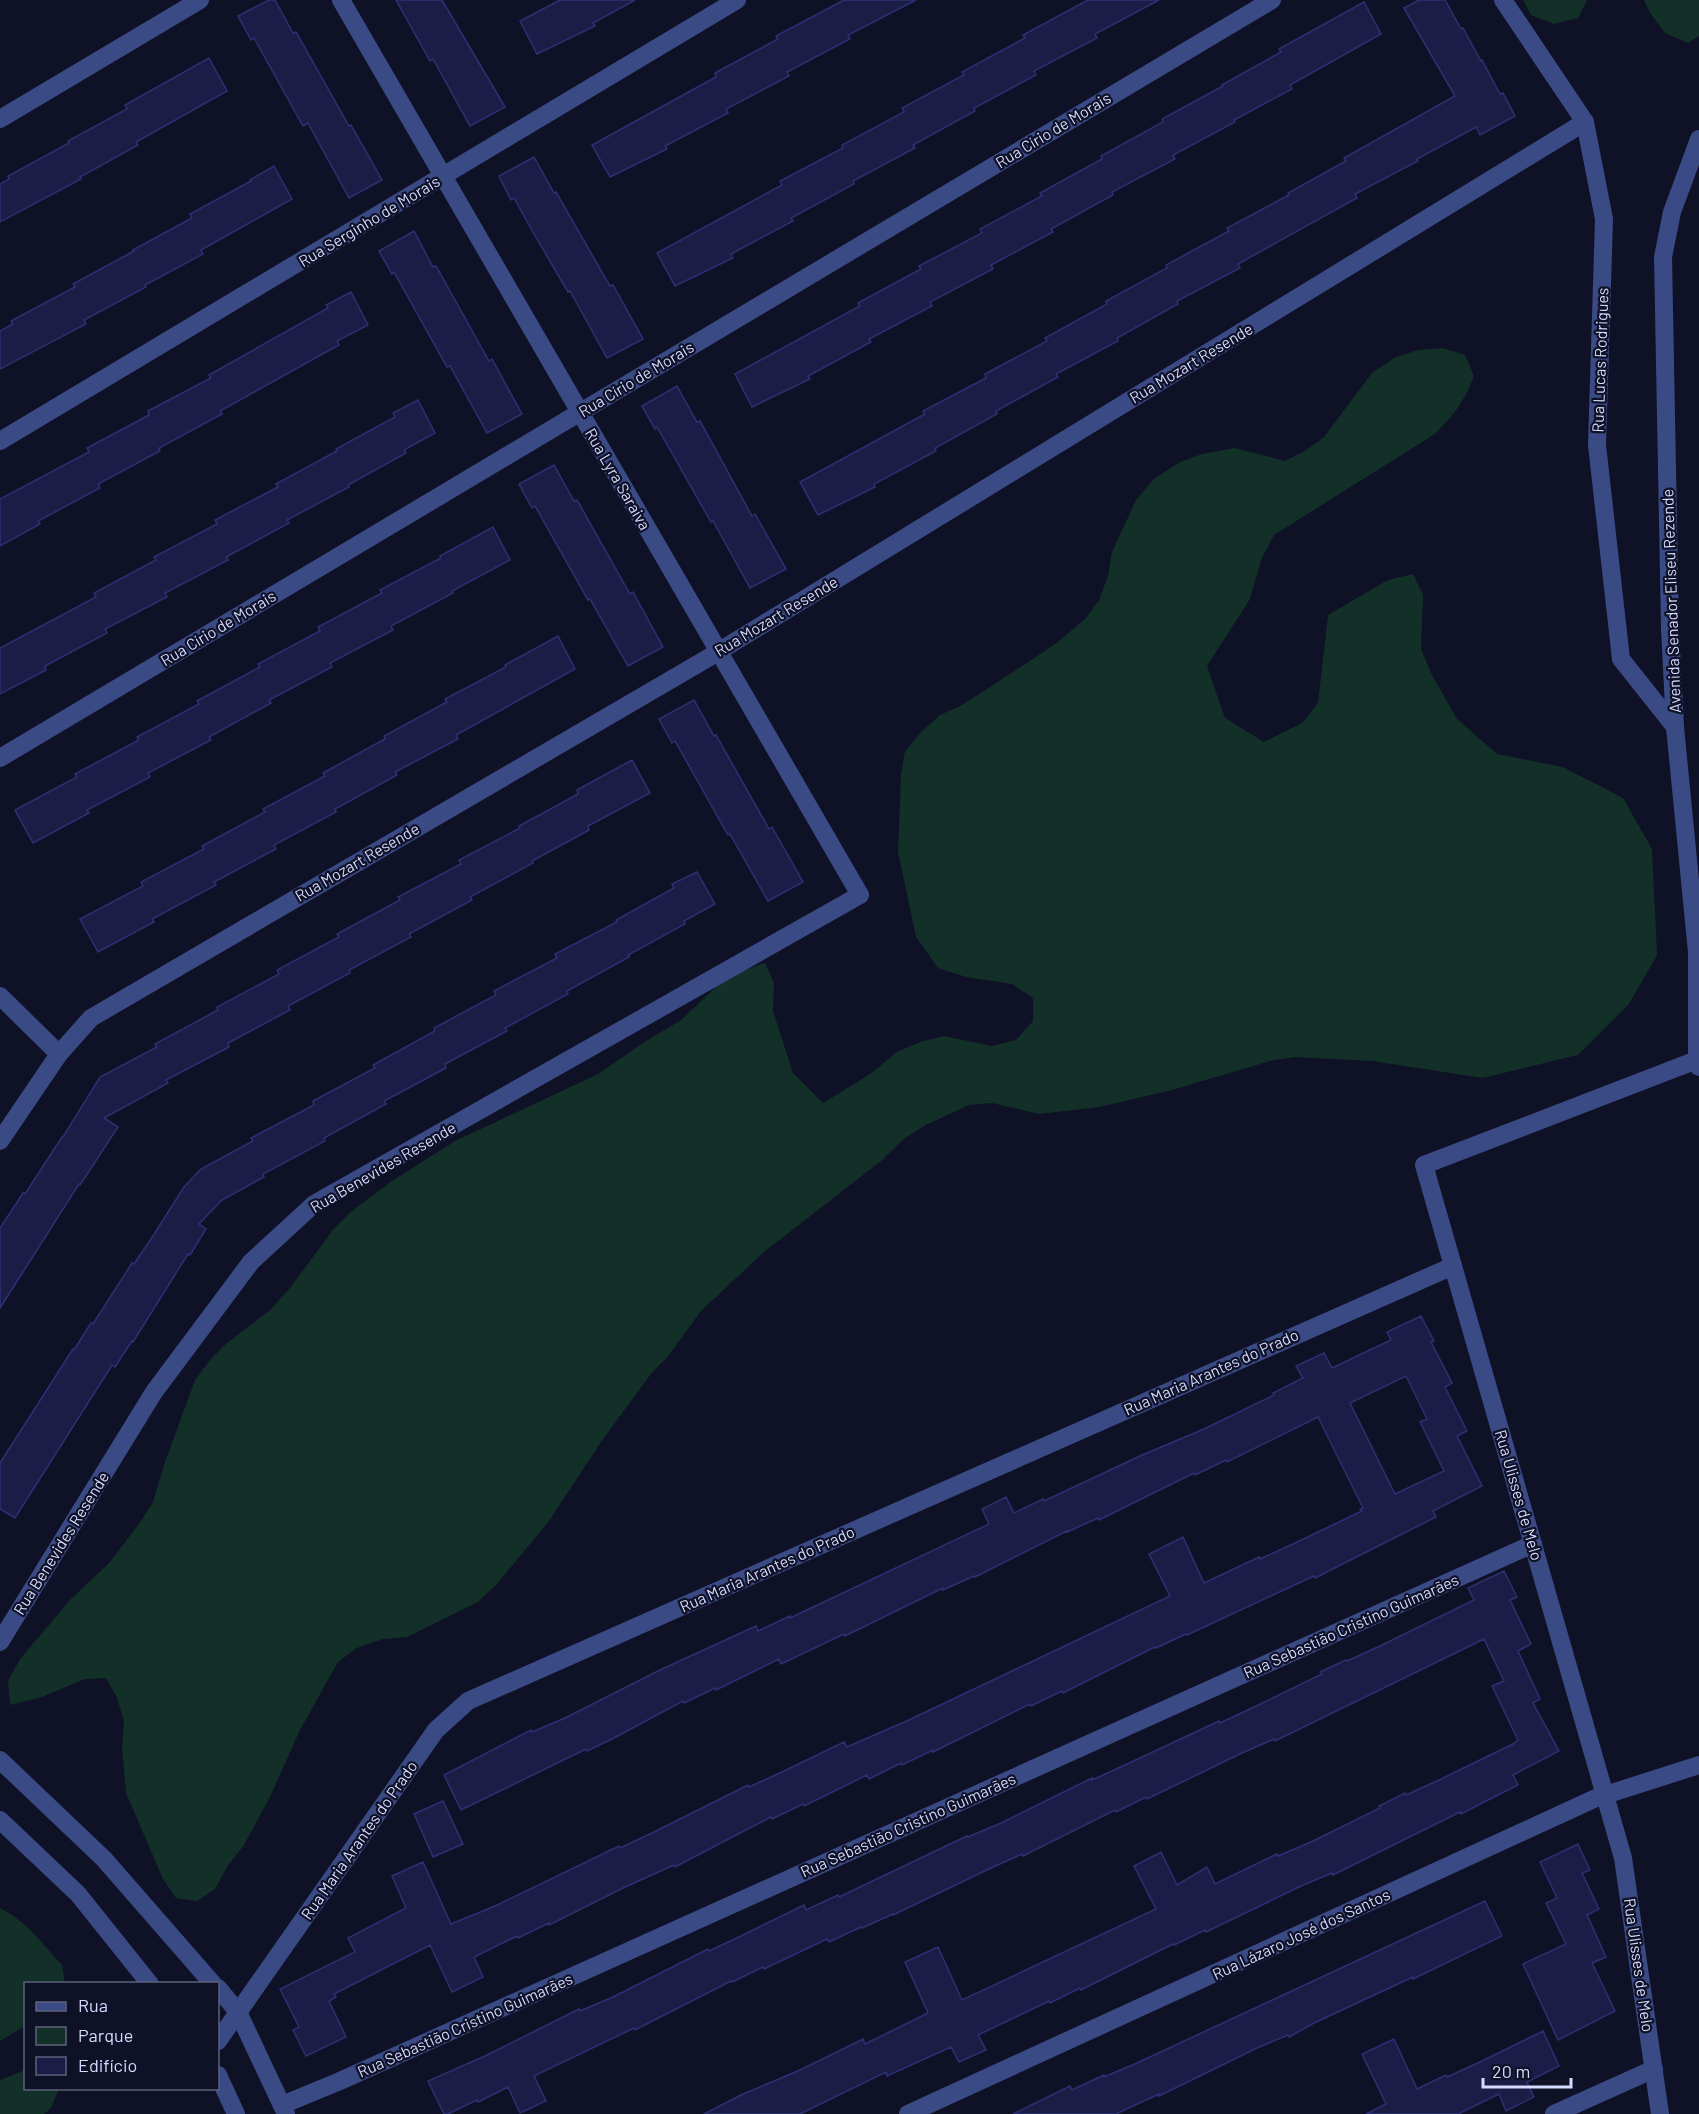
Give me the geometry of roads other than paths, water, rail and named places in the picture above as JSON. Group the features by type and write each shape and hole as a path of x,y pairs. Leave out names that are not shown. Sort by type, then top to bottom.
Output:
{"street":[{"path":"0,119 200,0"},
{"name":"Rua Lyra Saraiva","path":"341,0 860,896"},
{"name":"Rua Serginho de Morais","path":"0,441 737,0"},
{"name":"Rua Círio de Morais","path":"0,758 1272,0"},
{"name":"Rua Lucas Rodrigues","path":"1503,0 1585,122 1604,219 1597,445 1621,659 1674,727"},
{"name":"Rua Mozart Resende","path":"0,1141 59,1054 91,1018 718,651 1585,122"},
{"name":"Avenida Senador Eliseu Rezende","path":"1698,1064 1697,952 1674,727 1663,257 1672,212 1699,139"},
{"name":"Rua Benevides Resende","path":"0,1642 154,1392 251,1262 315,1204 860,896"},
{"path":"0,996 59,1054"},
{"name":"Rua Ulisses de Melo","path":"1660,2114 1623,1858 1424,1165 1698,1064"},
{"name":"Rua Maria Arantes do Prado","path":"219,2040 436,1730 468,1701 1453,1266"},
{"name":"Rua Sebastião Cristino Guimarães","path":"284,2109 340,2081 1533,1544"},
{"path":"0,1760 104,1859 212,1982"},
{"name":"Rua Lázaro José dos Santos","path":"908,2114 1605,1795 1699,1765"},
{"path":"0,1820 78,1894 149,1982"},
{"path":"219,1989 238,2012 284,2109"},
{"path":"1554,2114 1654,2069"},
{"path":"219,2077 236,2114"}]}
